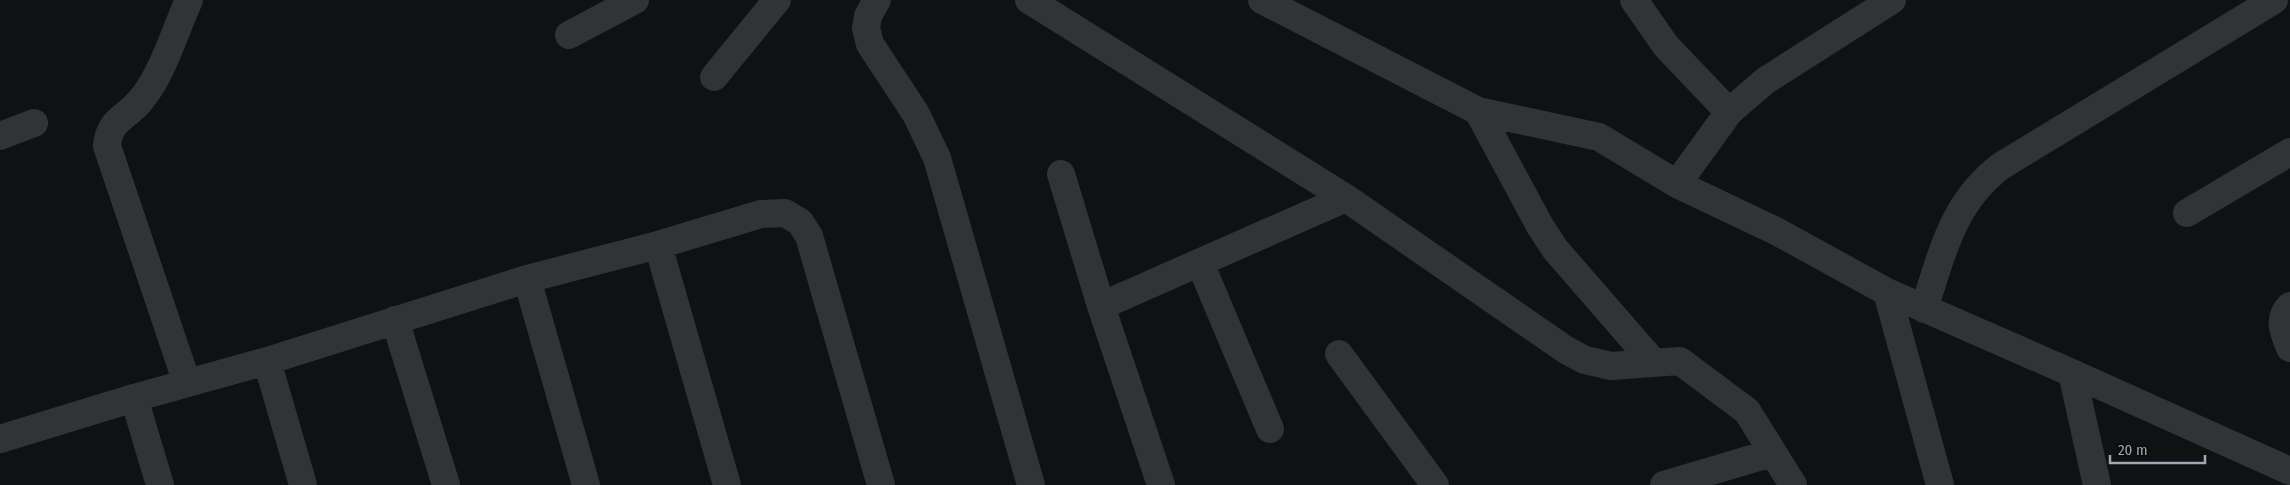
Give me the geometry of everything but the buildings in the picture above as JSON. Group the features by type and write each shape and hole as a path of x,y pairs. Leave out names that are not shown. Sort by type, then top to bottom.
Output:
{"street":[{"path":"186,383 107,146 108,134 114,124 140,102 156,76 189,0"},
{"path":"569,35 635,0"},
{"path":"714,77 777,0"},
{"path":"877,0 868,16 866,28 870,44 916,114 937,158 1030,485"},
{"path":"1029,0 1346,198 1566,350 1585,360 1611,366 1680,361 1747,411 1793,485"},
{"path":"1262,0 1478,110 1599,137 1677,184 1776,231 1887,292 2290,471"},
{"path":"1634,0 1666,46 1729,112"},
{"path":"1677,184 1729,112 1766,81 1892,0"},
{"path":"1924,308 1953,224 1963,205 1987,176 2274,0"},
{"path":"1478,110 1540,226 1555,249 1654,363"},
{"path":"0,136 34,123"},
{"path":"2187,213 2290,152"},
{"path":"1060,174 1161,485"},
{"path":"1102,306 1346,198"},
{"path":"0,439 134,398 267,361 527,279 658,245 761,214 785,212 800,222 809,236 881,485"},
{"path":"658,245 727,485"},
{"path":"1200,263 1270,429"},
{"path":"527,279 586,485"},
{"path":"1887,292 1940,485"},
{"path":"2290,306 2283,313 2282,322 2290,348"},
{"path":"395,320 446,485"},
{"path":"1339,354 1435,485"},
{"path":"267,361 303,485"},
{"path":"2072,373 2098,485"},
{"path":"134,398 160,485"},
{"path":"1664,485 1772,454"}]}
